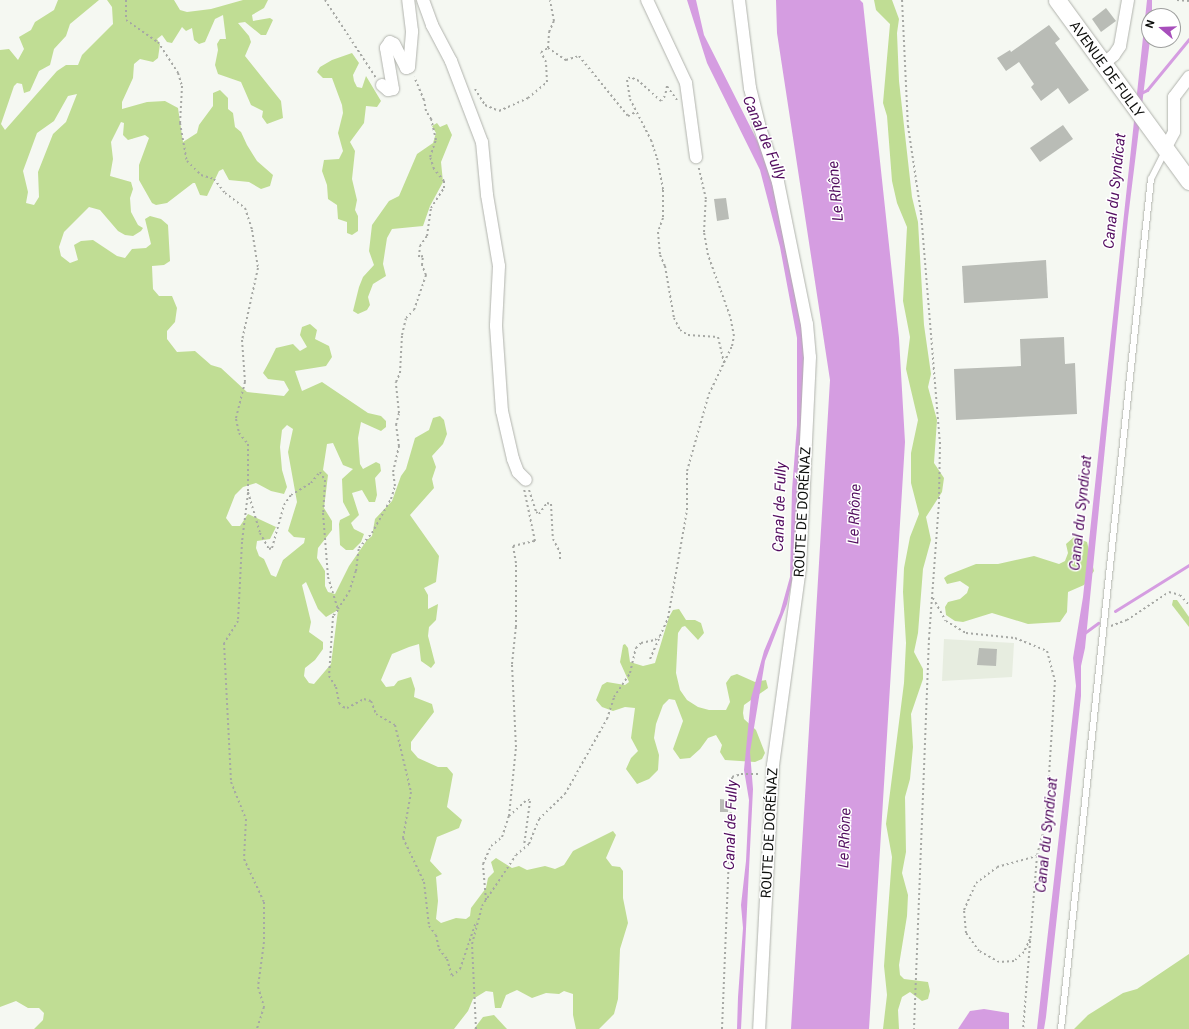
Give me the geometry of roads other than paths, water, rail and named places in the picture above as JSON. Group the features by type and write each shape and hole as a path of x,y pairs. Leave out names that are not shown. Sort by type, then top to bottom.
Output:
{"main road":[{"name":"AVENUE DE FULLY","path":"1057,0 1189,181"}],"street":[{"path":"382,85 388,90 393,89 386,48 390,42 394,44 406,68 409,67 412,31 408,0"},
{"path":"423,0 432,25 451,61 482,142 487,195 499,266 496,326 502,412 513,459 518,472 526,480"},
{"path":"647,0 684,79 696,157"},
{"name":"ROUTE DE DORÉNAZ","path":"739,0 753,101 778,182 809,341 800,568 778,720 772,775 759,1029"},
{"path":"1103,64 1120,46 1128,0"},
{"path":"1161,143 1174,132 1174,98 1189,77"}],"lane":[{"path":"1061,1029 1151,179 1161,143"}],"water":[{"name":"Canal de Fully","path":"687,0 696,0 704,35 768,162 805,342 795,567 787,604 765,661 750,752 753,789 741,1029 737,1029 743,928 741,905 746,861 749,800 744,770 751,698 764,651 780,613 790,577 792,490 797,425 797,338 780,247 760,170 707,63"},
{"name":"Le Rhône","path":"776,0 860,0 863,3 899,338 905,442 869,1029 791,1029 830,380 777,33"},
{"name":"Canal du Syndicat","path":"1147,0 1152,0 1152,8 1146,8"},
{"name":"Canal du Syndicat","path":"1142,48 1149,48 1128,218 1085,648 1081,666 1081,696 1046,1017 1044,1029 1037,1029 1076,686 1073,658 1083,597"},
{"path":"984,1009 1009,1013 1009,1029 958,1029 970,1011"}],"waterway":[{"path":"1141,93 1147,90 1189,39"},
{"path":"1115,611 1189,565"},
{"path":"1083,634 1098,623"}]}
